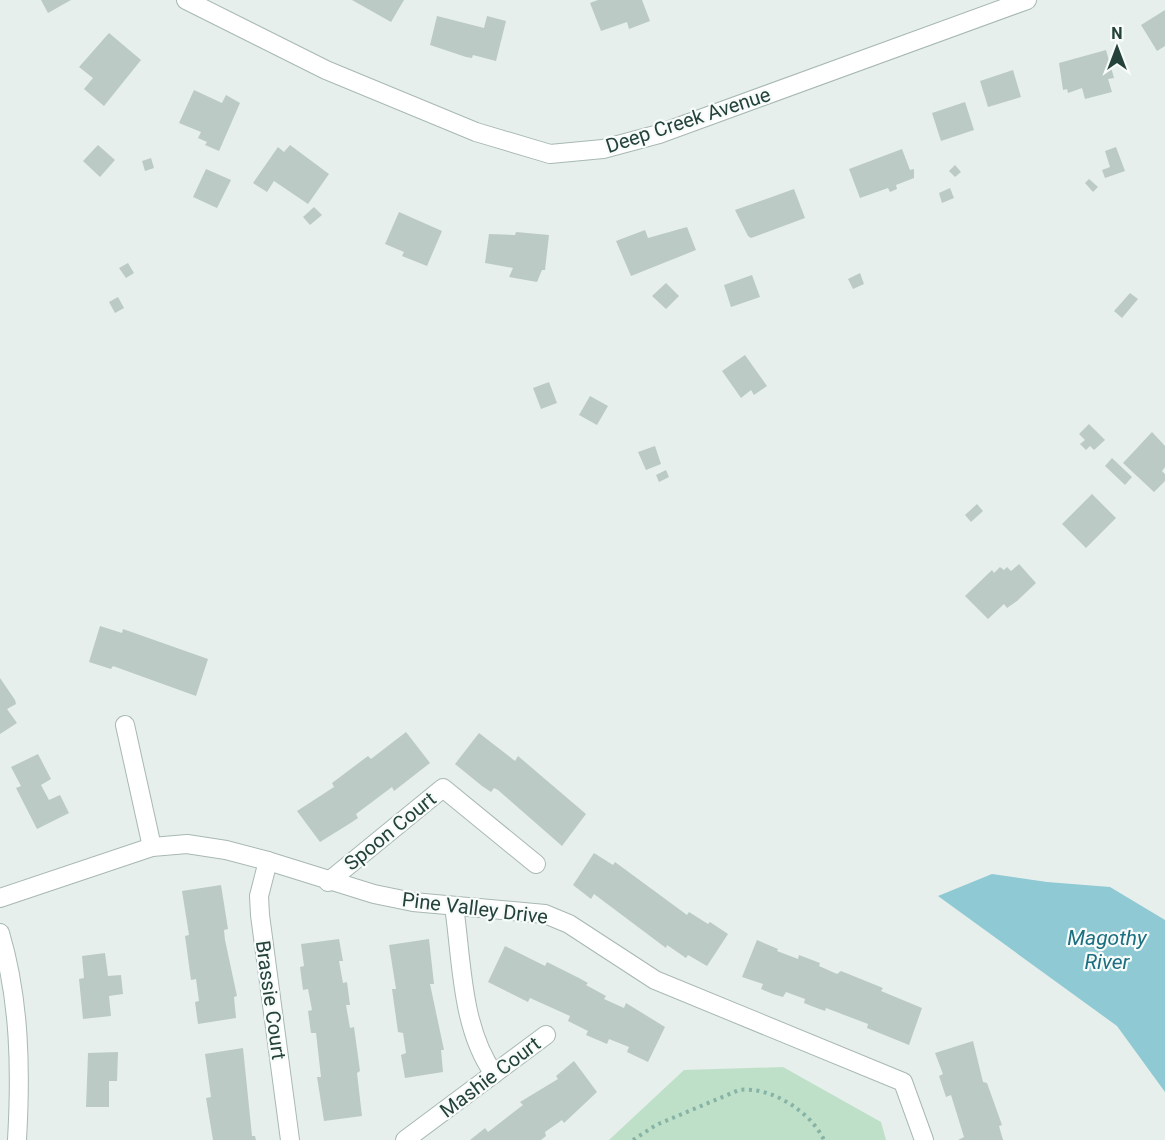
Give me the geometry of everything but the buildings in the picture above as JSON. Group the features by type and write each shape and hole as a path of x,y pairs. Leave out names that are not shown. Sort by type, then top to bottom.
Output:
{"street":[{"name":"Deep Creek Avenue","path":"186,0 326,70 476,132 550,154 603,149 658,134 1028,0"},
{"path":"125,725 152,847"},
{"name":"Spoon Court","path":"328,882 443,788 536,864"},
{"name":"Pine Valley Drive","path":"0,898 152,847 187,844 226,850 268,861 328,882 374,894 454,906 507,909 553,917 569,924 655,980 903,1082 924,1140"},
{"name":"Brassie Court","path":"268,861 259,896 260,915 290,1140"},
{"path":"454,906 474,1037 483,1059 494,1074"},
{"path":"0,933 8,957 20,1065 17,1140"},
{"name":"Mashie Court","path":"405,1140 546,1035"}],"path":[{"path":"633,1140 676,1115 739,1090 748,1089 770,1095 811,1118 824,1140"}],"green space":[{"path":"783,1067 881,1122 886,1140 609,1140 684,1070"}],"water":[{"name":"Magothy River","path":"992,874 1047,882 1110,887 1165,920 1165,1092 1117,1026 938,896"}]}
